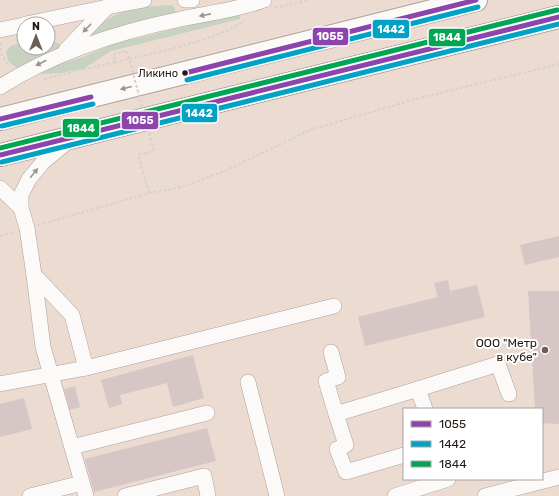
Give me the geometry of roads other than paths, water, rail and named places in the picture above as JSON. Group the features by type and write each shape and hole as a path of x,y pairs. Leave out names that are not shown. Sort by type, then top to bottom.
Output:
{"highway":[{"path":"0,119 476,0"},
{"path":"0,154 559,16"}],"lane":[{"path":"56,17 113,4 144,0"},
{"path":"185,0 192,0"},
{"path":"228,0 245,8"},
{"path":"62,53 113,4"},
{"path":"0,86 62,53 102,40 180,20 267,5"},
{"path":"0,30 16,26"},
{"path":"0,72 15,78"},
{"path":"30,496 84,490 43,347 27,228 21,208 22,195 29,179 44,161 76,136"},
{"path":"0,188 21,208"},
{"path":"34,275 72,315 86,368"},
{"path":"0,384 86,368 334,306"},
{"path":"331,352 338,377 326,381 346,445 337,449 346,472 403,455"},
{"path":"336,414 498,364 509,394"},
{"path":"248,382 277,496"},
{"path":"418,389 425,408"},
{"path":"72,447 207,413"},
{"path":"125,496 204,476 208,496"},
{"path":"485,496 559,477"},
{"path":"395,496 445,480"}],"place":[{"name":"Ликино","path":"185,73"},
{"name":"ООО \"Метр в кубе\"","path":"545,350"}]}
